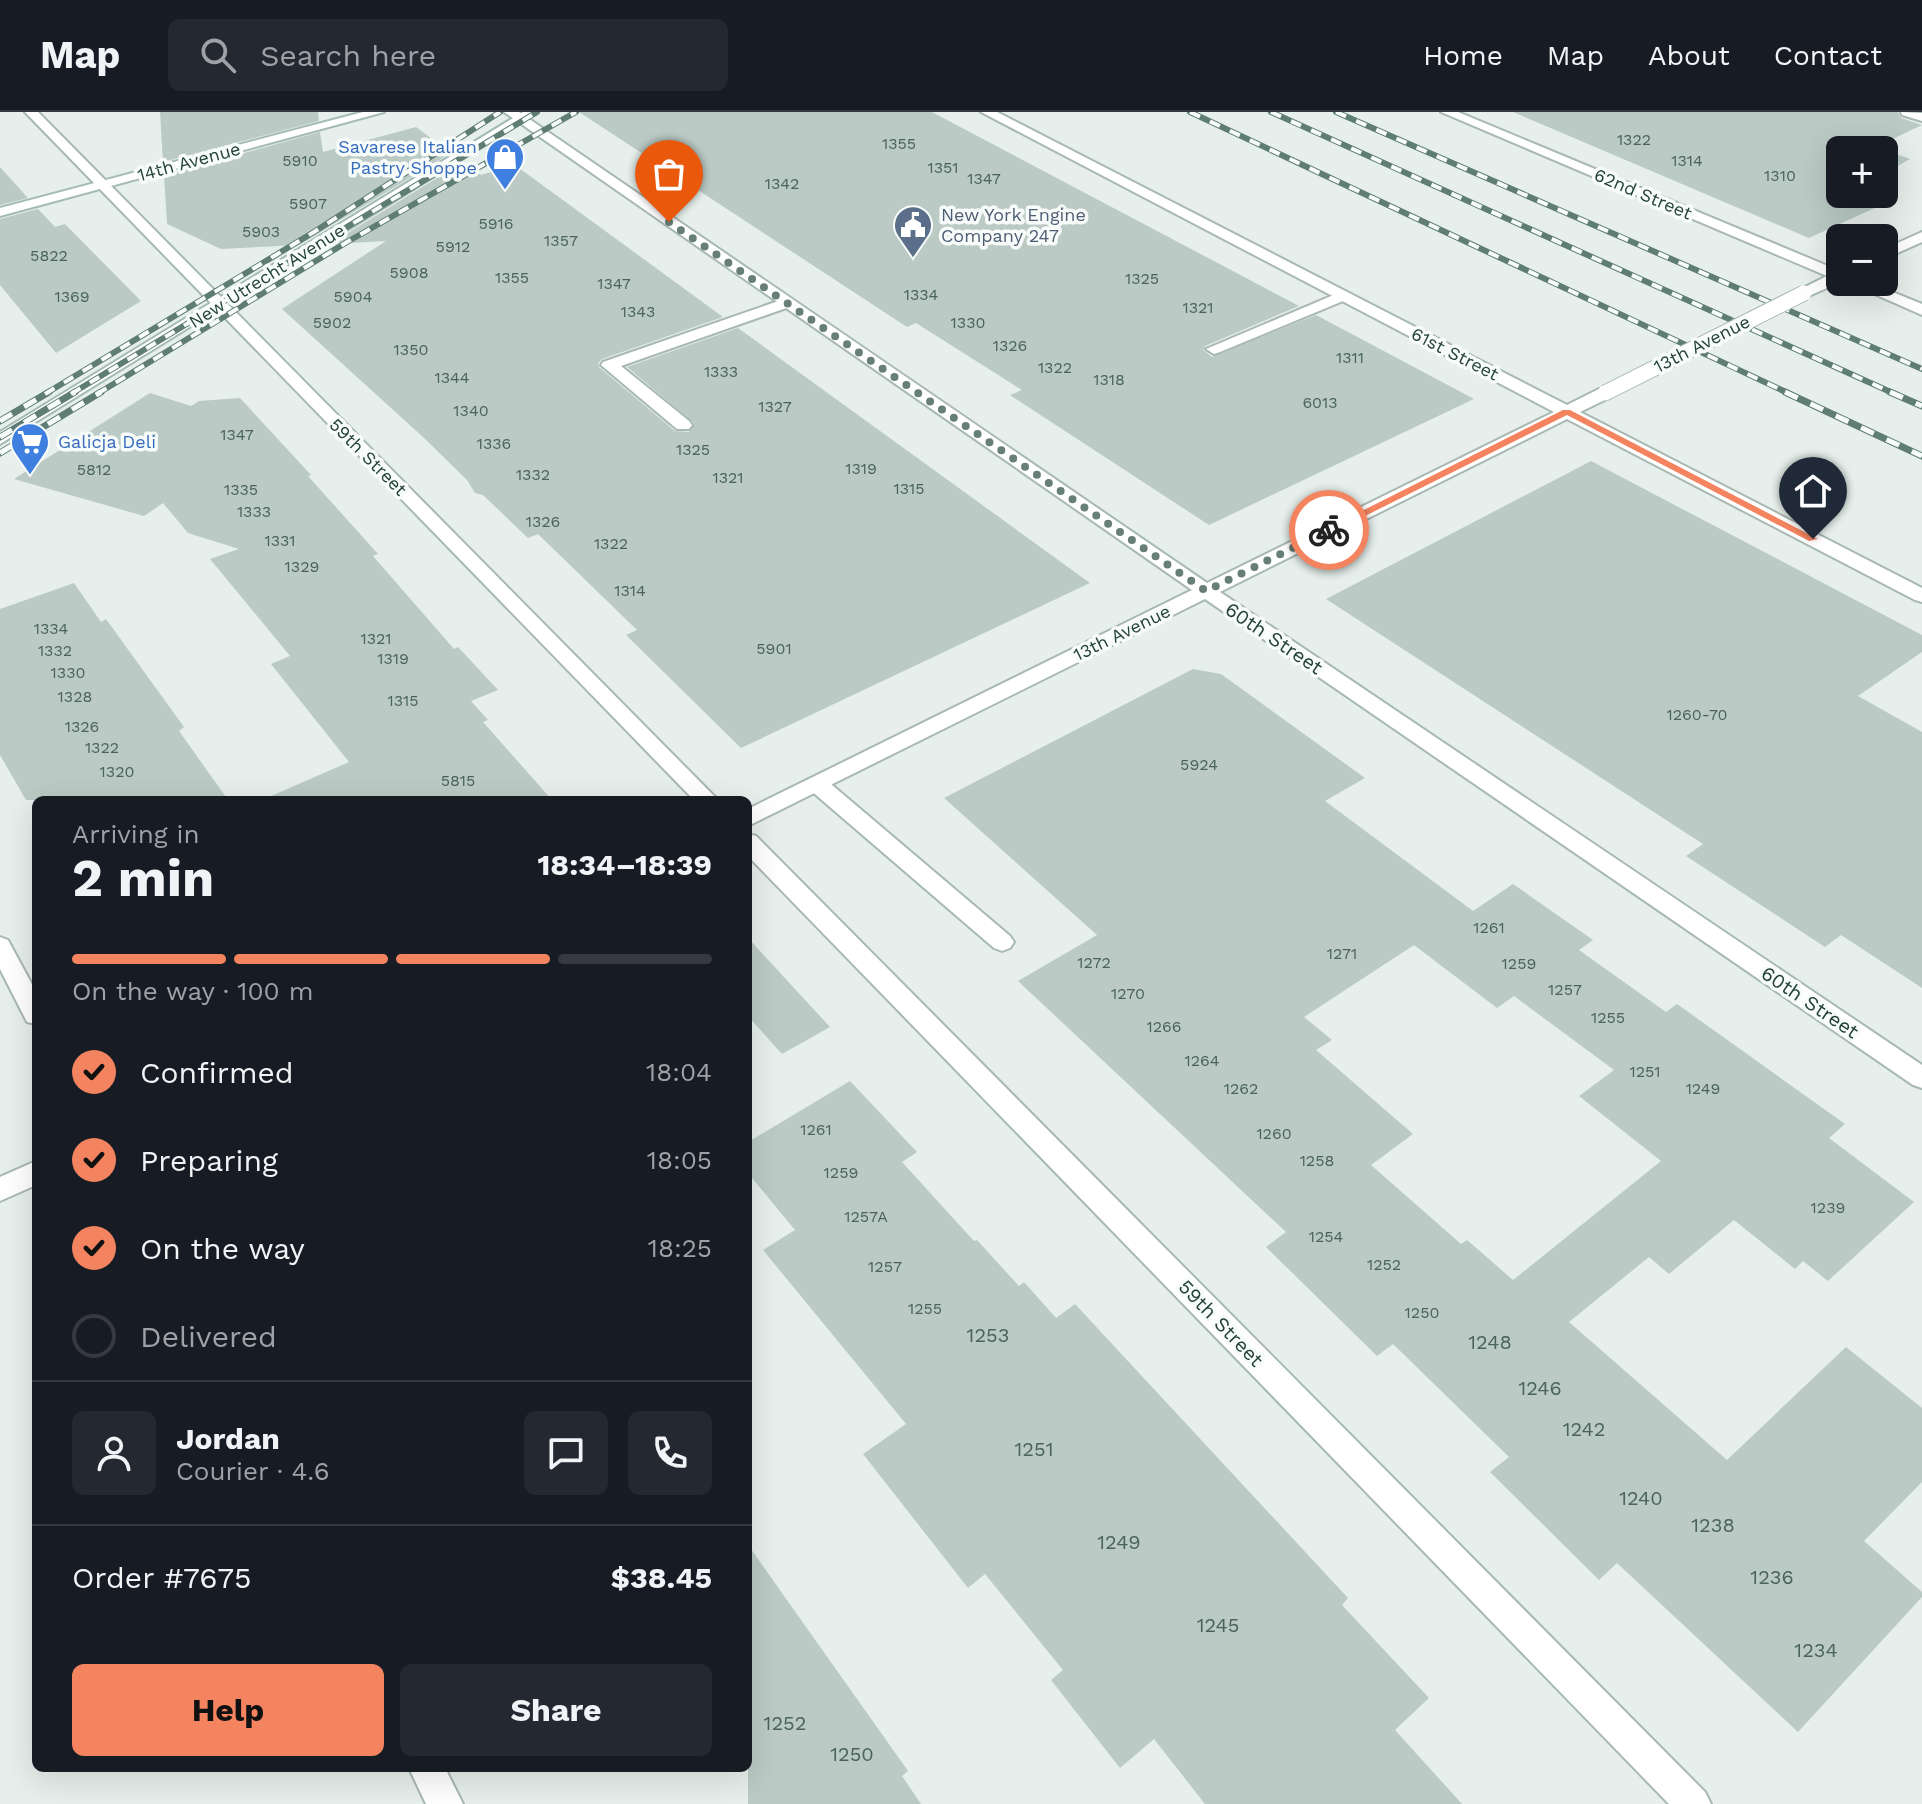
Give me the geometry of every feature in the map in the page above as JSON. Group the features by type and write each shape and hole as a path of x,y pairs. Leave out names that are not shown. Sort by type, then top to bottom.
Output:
{"street":[{"name":"59th Street","path":"31,112 703,796"},
{"name":"14th Avenue","path":"0,212 378,112"},
{"name":"61st Street","path":"987,112 1922,596"},
{"name":"62nd Street","path":"1447,112 1826,270"},
{"path":"1907,112 1922,117"},
{"name":"60th Street","path":"521,114 787,303 1922,1078"},
{"name":"New Utrecht Avenue","path":"0,439 221,305 521,114"},
{"path":"1898,248 1922,236"},
{"name":"13th Avenue","path":"752,816 1826,283"},
{"path":"1214,349 1343,296"},
{"path":"1888,296 1922,310"},
{"path":"683,425 609,365 787,303"},
{"path":"817,784 1002,942"},
{"name":"59th Street","path":"752,846 1693,1804"},
{"path":"0,946 32,1007"},
{"path":"0,1190 32,1174"},
{"path":"428,1772 445,1804"}],"building":[{"path":"160,112 318,112 319,121 163,162"},
{"path":"579,112 932,112 1299,306 1205,346 1203,350 1212,357 1316,315 1474,399 1209,525 1010,395 1022,390 916,323 907,327"},
{"path":"1513,112 1898,112 1901,118 1922,125 1898,136 1826,136 1826,208 1875,208 1840,224 1826,224 1826,230 1809,238"},
{"path":"416,127 451,153 299,245 221,249 167,224 164,175 320,132 323,152"},
{"path":"1898,155 1910,159 1898,166"},
{"path":"463,162 481,175 515,165 723,317 598,363 675,431 689,432 694,423 627,367 738,328 1090,583 741,748 626,635 637,630 538,534 528,538 483,495 475,493 467,480 423,437 282,309 386,241 330,244"},
{"path":"0,167 28,198 0,205"},
{"path":"38,209 55,227 65,224 141,301 56,353 0,285 0,219"},
{"path":"150,393 191,406 199,401 240,398 311,475 308,476 378,554 373,556 454,649 458,647 498,690 471,701 488,720 483,722 548,796 271,796 349,762 271,664 290,656 210,559 239,549 188,533 163,503 144,516 14,479"},
{"path":"1591,461 1922,635 1922,652 1858,696 1922,732 1922,988 1841,935 1825,947 1686,856 1703,844 1326,599"},
{"path":"74,583 101,622 106,619 184,727 179,731 225,796 32,796 32,800 26,800 0,755 0,609"},
{"path":"1193,669 1221,674 1365,778 1325,801 1473,911 1513,884 1593,940 1579,950 1666,1012 1677,1004 1845,1124 1829,1138 1914,1202 1828,1281 1803,1261 1795,1269 1734,1220 1669,1274 1649,1257 1569,1322 1727,1460 1846,1347 1922,1408 1922,1482 1864,1541 1922,1592 1922,1597 1798,1732 1617,1563 1599,1580 1490,1472 1509,1457 1393,1344 1377,1356 1266,1247 1286,1232 1018,981 1097,935 944,798","holes":["1414,945 1497,1008 1514,996 1614,1070 1579,1096 1661,1161 1513,1280 1467,1240 1461,1244 1371,1165 1413,1134 1316,1050 1332,1040 1304,1017"]},
{"path":"752,942 830,1027 782,1054 752,1020"},
{"path":"850,1081 917,1152 902,1162 974,1241 977,1240 1019,1286 1024,1282 1056,1318 1075,1304 1348,1598 1342,1605 1429,1698 1395,1730 1462,1804 1205,1804 1154,1739 1120,1768 1051,1680 1063,1670 985,1574 968,1588 863,1454 906,1424 763,1250 795,1230 752,1178 752,1140"},
{"path":"752,1551 908,1771 902,1776 921,1804 748,1804 748,1772 752,1772"}],"railway":[{"path":"45,394 314,232 500,112"},
{"path":"71,394 537,112"},
{"path":"97,394 347,242 576,112"},
{"path":"1190,112 1790,394"},
{"path":"1271,112 1895,394"},
{"path":"1336,112 1922,369"},
{"path":"0,421 49,392"},
{"path":"0,437 75,392"},
{"path":"0,453 101,392"},
{"path":"1785,392 1922,456"},
{"path":"1890,392 1922,406"}],"way so far":[{"path":"669,222 1206,591 1329,530"}],"place":[{"name":"Savarese Italian Pastry Shoppe","path":"505,191"},
{"name":"New York Engine Company 247","path":"913,259"},
{"name":"Galicja Deli","path":"30,476"}],"route":[{"path":"1329,530 1567,412 1813,539"}]}
